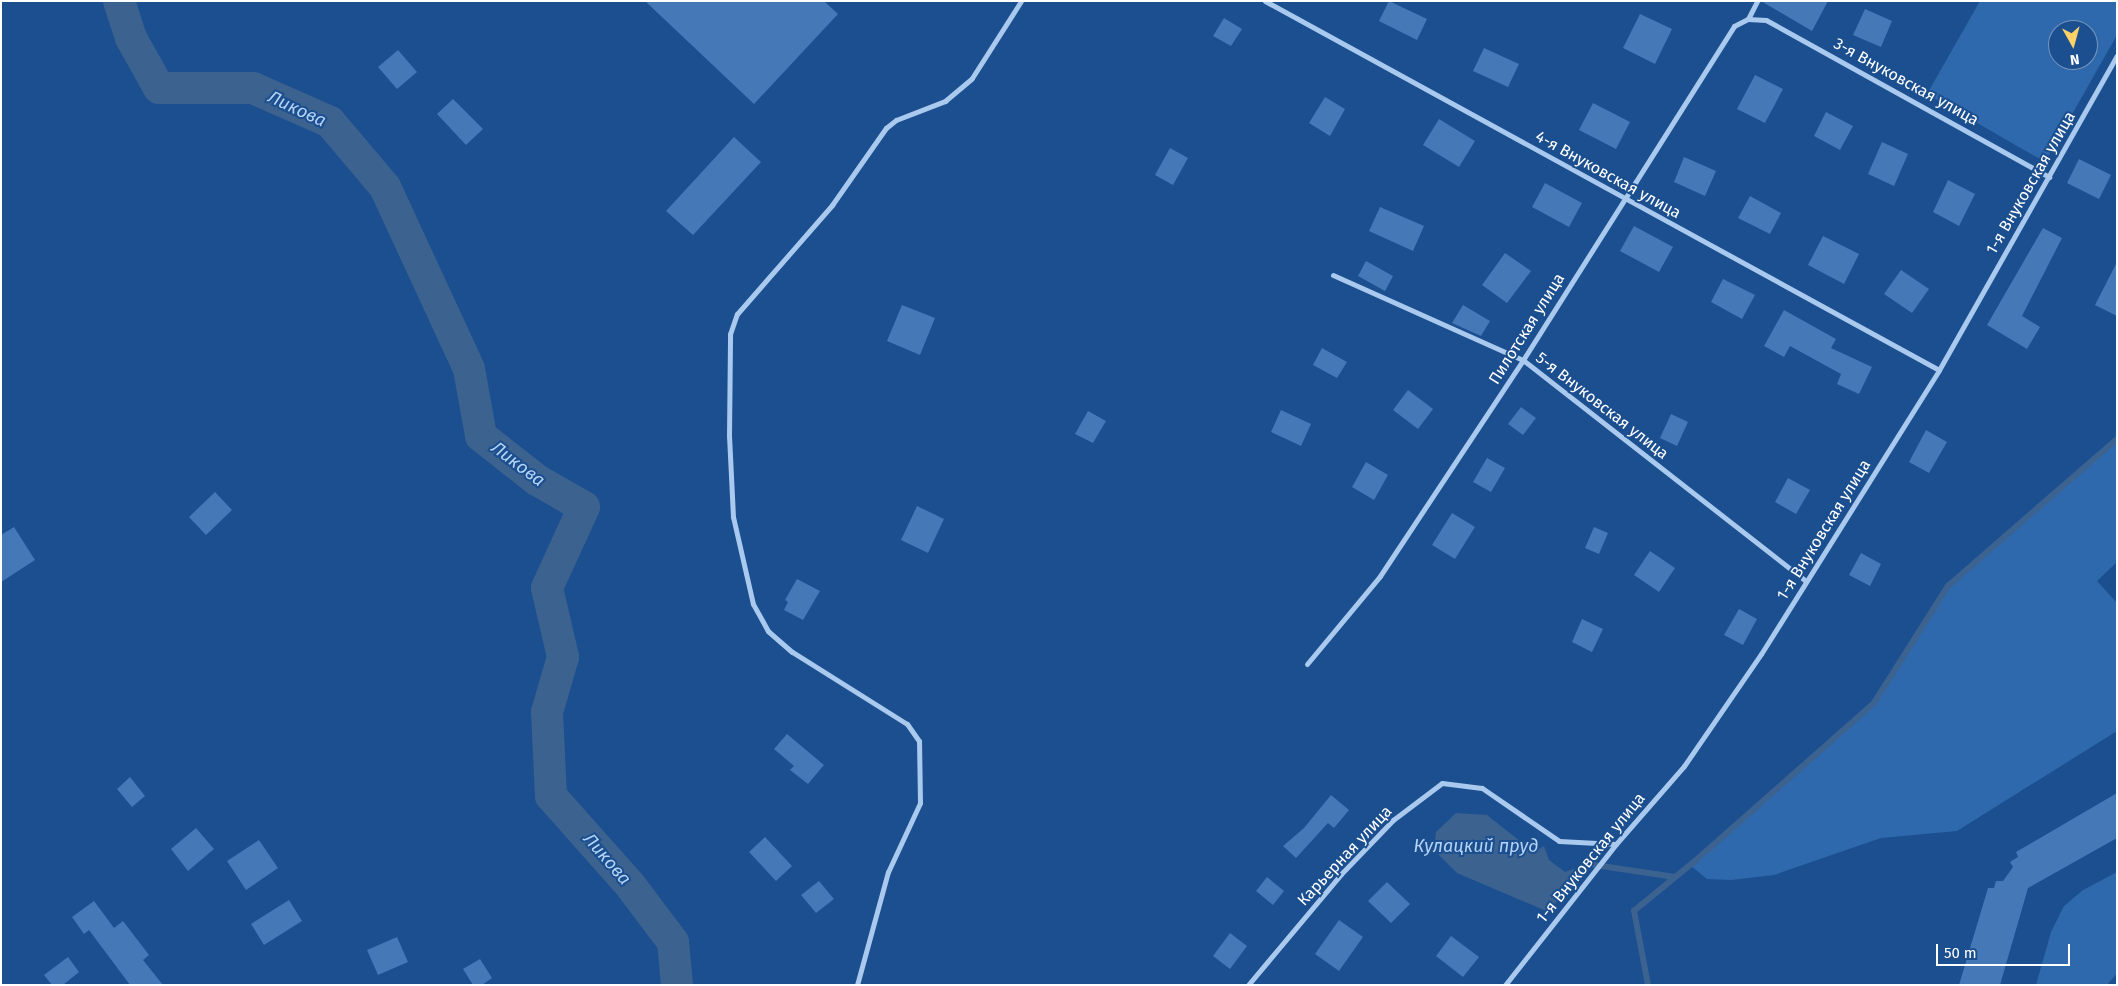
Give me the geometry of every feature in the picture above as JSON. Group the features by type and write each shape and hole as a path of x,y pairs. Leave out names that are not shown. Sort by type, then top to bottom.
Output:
{"street":[{"path":"858,985 888,872 920,804 919,742 906,724 792,652 768,631 753,604 733,517 729,436 730,334 737,314 832,205 886,128 896,120 945,101 972,78 1021,1"},
{"name":"4-я Внуковская улица","path":"1265,1 1939,370"},
{"name":"Пилотская улица","path":"1307,664 1380,576 1523,360 1734,26 1748,20 1757,1"},
{"name":"3-я Внуковская улица","path":"1748,20 1766,20 2049,177"},
{"name":"1-я Внуковская улица","path":"1505,985 1616,844 1684,766 1761,654 1939,370 2117,56"},
{"name":"5-я Внуковская улица","path":"1332,275 1523,360 1806,581"},
{"name":"Карьерная улица","path":"1248,985 1341,874 1393,820 1442,783 1482,788 1559,841 1616,844"}],"shaded area":[{"path":"1980,1 2117,1 2117,35 2098,69 2098,20 2048,20 2048,70 2097,70 2045,162 1927,94"},
{"path":"2117,439 2117,562 2097,581 2117,603 2117,731 1957,831 1881,838 1774,875 1731,880 1707,879 1691,866 1874,703 1948,586"},
{"path":"2117,872 2117,973 2107,985 2036,985 2051,932 2064,906 2083,890"}],"water":[{"name":"Кулацкий пруд","path":"1456,813 1487,815 1534,852 1544,846 1549,860 1565,872 1588,864 1579,883 1546,911 1457,873 1434,850 1436,832"}],"building":[{"path":"645,1 824,1 838,14 754,104"},
{"path":"1389,1 1427,19 1417,40 1379,21"},
{"path":"1761,1 1828,1 1812,31"},
{"path":"1865,9 1892,21 1881,47 1853,35"},
{"path":"1640,14 1672,29 1655,64 1623,48"},
{"path":"1224,18 1242,29 1231,46 1213,36"},
{"path":"1484,48 1519,64 1508,87 1473,71"},
{"path":"398,50 417,72 397,89 378,67"},
{"path":"1755,75 1783,89 1765,123 1737,109"},
{"path":"1325,97 1345,109 1330,136 1309,123"},
{"path":"453,99 483,129 466,145 437,114"},
{"path":"1593,103 1630,122 1616,149 1579,130"},
{"path":"1826,112 1853,126 1840,150 1814,136"},
{"path":"1439,119 1475,141 1459,167 1423,145"},
{"path":"734,137 761,162 693,235 666,211"},
{"path":"1882,142 1908,154 1894,186 1868,174"},
{"path":"1170,148 1188,158 1173,185 1155,175"},
{"path":"1684,157 1716,171 1705,196 1674,182"},
{"path":"2079,159 2111,175 2099,199 2067,183"},
{"path":"1948,180 1975,194 1959,226 1933,212"},
{"path":"1545,183 1582,203 1569,227 1532,207"},
{"path":"1750,196 1781,213 1770,234 1738,218"},
{"path":"1380,207 1424,226 1413,251 1369,231"},
{"path":"1634,226 1673,247 1659,272 1620,251"},
{"path":"2043,228 2062,238 2022,316 2040,327 2027,349 1987,325"},
{"path":"1823,236 1859,254 1844,284 1808,265"},
{"path":"1505,253 1531,271 1507,303 1482,285"},
{"path":"1366,261 1393,276 1385,291 1358,276"},
{"path":"2117,262 2117,316 2095,305"},
{"path":"1901,270 1929,289 1912,313 1884,294"},
{"path":"1723,279 1755,295 1742,319 1711,302"},
{"path":"902,305 935,318 920,355 887,341"},
{"path":"1463,305 1490,321 1481,336 1452,323"},
{"path":"1784,310 1836,339 1831,348 1872,367 1859,394 1837,384 1841,374 1790,346 1784,357 1764,346"},
{"path":"1322,348 1347,362 1337,378 1313,365"},
{"path":"1408,390 1433,409 1418,429 1393,410"},
{"path":"1521,407 1536,418 1523,435 1508,424"},
{"path":"1281,410 1311,424 1301,446 1271,432"},
{"path":"1088,411 1106,421 1093,443 1075,434"},
{"path":"1671,414 1688,422 1677,446 1660,438"},
{"path":"1926,430 1947,442 1929,473 1909,462"},
{"path":"1487,458 1505,468 1491,492 1473,482"},
{"path":"1366,462 1388,475 1374,500 1352,487"},
{"path":"1788,478 1810,490 1796,514 1775,502"},
{"path":"215,492 232,510 206,535 189,517"},
{"path":"917,506 944,519 928,553 901,540"},
{"path":"1452,513 1475,527 1455,559 1432,545"},
{"path":"14,527 35,560 1,582 1,535"},
{"path":"1594,527 1608,533 1599,554 1585,548"},
{"path":"1650,551 1675,568 1659,592 1634,575"},
{"path":"1861,553 1881,564 1870,586 1849,575"},
{"path":"797,579 820,591 803,620 784,610 788,602 785,600"},
{"path":"1739,609 1757,619 1743,645 1724,635"},
{"path":"1582,619 1603,629 1592,652 1572,642"},
{"path":"787,734 824,765 808,784 790,770 794,766 774,749"},
{"path":"130,777 145,796 132,807 117,789"},
{"path":"2117,793 2117,838 2028,888 2000,985 1959,985 1988,888 1994,888 1996,881 2003,881 2013,867 2010,862 2018,857 2016,852"},
{"path":"1331,795 1349,810 1334,828 1328,823 1296,858 1283,846 1304,828"},
{"path":"196,828 214,849 188,871 171,849"},
{"path":"765,837 792,866 776,881 749,852"},
{"path":"259,840 278,868 246,890 227,861"},
{"path":"1267,877 1284,891 1273,905 1256,891"},
{"path":"819,881 834,899 816,913 801,895"},
{"path":"1387,882 1410,904 1391,923 1368,901"},
{"path":"289,900 302,921 264,945 251,924"},
{"path":"94,901 114,928 123,921 149,955 143,960 163,985 130,985 89,930 84,934 72,917"},
{"path":"1339,920 1363,937 1339,971 1315,954"},
{"path":"1230,933 1247,946 1230,969 1213,956"},
{"path":"1451,936 1479,957 1463,977 1436,956"},
{"path":"397,937 408,962 378,975 367,950"},
{"path":"68,957 79,972 63,985 52,985 44,975"},
{"path":"480,959 492,978 482,985 473,985 463,969"}],"waterway":[{"name":"Ликова","path":"119,1 131,38 159,88 253,88 330,122 385,187 469,369 481,436 537,480 584,507 547,588 563,657 547,712 551,796 630,885 673,942 677,985"},
{"path":"1648,985 1634,911 1695,861 1874,703 1948,586 2117,439"},
{"path":"1588,864 1675,877"}]}
